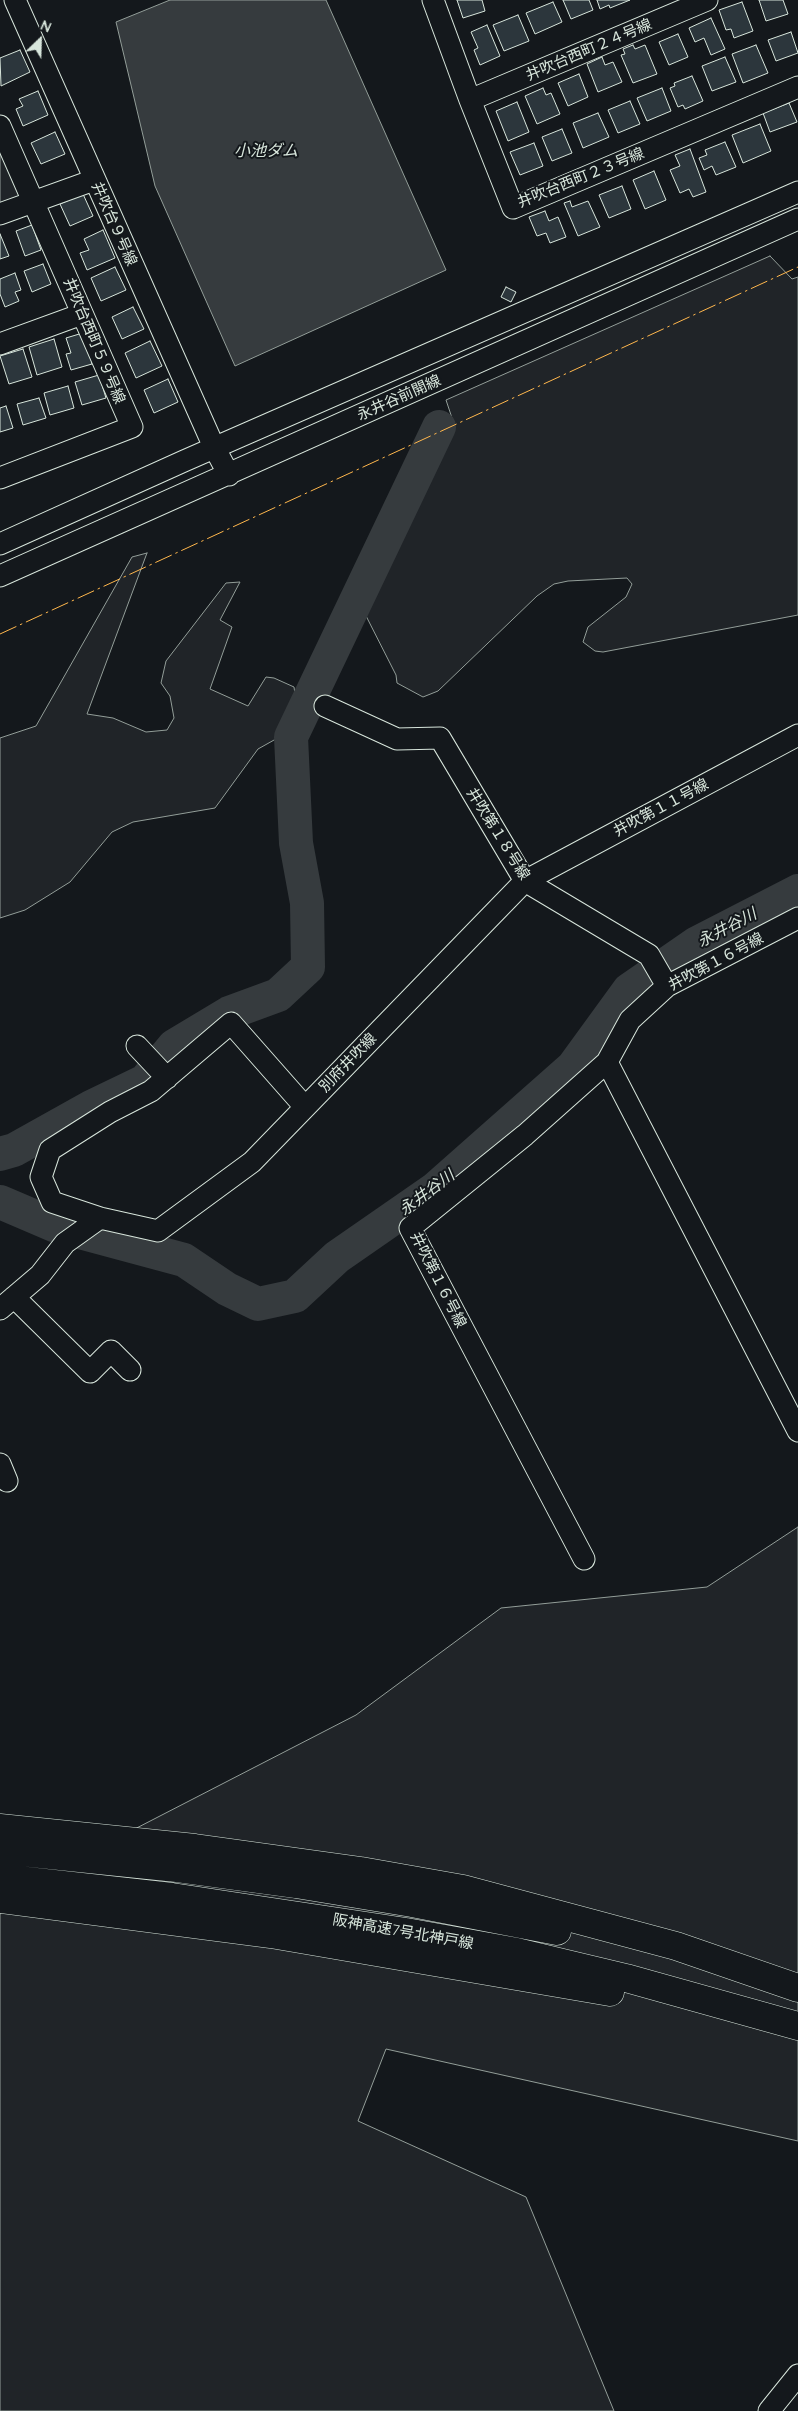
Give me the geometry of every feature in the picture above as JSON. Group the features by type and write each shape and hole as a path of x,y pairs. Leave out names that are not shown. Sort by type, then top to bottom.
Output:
{"highway":[{"path":"0,1828 196,1848 361,1871 463,1889 676,1946 798,1989"},
{"name":"阪神高速7号北神戸線","path":"0,1850 177,1868 412,1903 525,1924 635,1948 798,1989"},
{"name":"阪神高速7号北神戸線","path":"0,1878 172,1897 406,1932 517,1952 626,1978 798,2028"},
{"path":"0,1899 271,1934 616,1993 798,2028"}],"street":[{"name":"井吹台９号線","path":"16,0 214,448 229,475"},
{"name":"井吹台西町２３号線","path":"434,0 470,100 513,208 798,87"},
{"name":"井吹台西町２４号線","path":"470,100 707,0"},
{"name":"井吹台西町５９号線","path":"0,126 132,427 0,478"},
{"path":"0,214 94,180"},
{"name":"永井谷前開線","path":"0,544 798,192"},
{"name":"永井谷前開線","path":"0,576 798,219"},
{"path":"0,344 82,314"},
{"name":"井吹第１８号線","path":"325,706 397,739 440,738 525,881 649,955 665,983"},
{"name":"井吹第１１号線","path":"525,881 798,735"},
{"name":"別府井吹線","path":"100,1218 158,1231 252,1162 525,881"},
{"name":"井吹第１６号線","path":"584,1559 410,1228 525,1135 607,1062 630,1020 665,983 798,918"},
{"path":"100,1218 52,1202 41,1177 50,1150 110,1112 151,1091 159,1070 231,1023 305,1107"},
{"path":"137,1046 159,1070"},
{"path":"607,1062 798,1431"},
{"path":"100,1218 65,1243 40,1275 7,1303 90,1372 111,1351 130,1370"},
{"path":"769,2411 798,2375"}],"shaded area":[{"path":"0,126 33,201 0,214"},
{"path":"770,256 792,279 798,277 798,615 603,652 595,651 583,642 588,627 626,597 632,584 627,578 568,581 554,584 537,596 438,691 423,697 397,683 396,675 362,608 453,421 446,400"},
{"path":"147,553 87,714 113,718 146,732 167,730 174,718 170,696 161,683 166,661 226,583 240,582 220,620 232,627 210,689 248,706 266,677 274,678 294,687 296,701 283,735 258,749 215,808 133,822 112,832 70,882 25,910 0,918 0,738 36,726 132,557"},
{"path":"798,1527 798,2141 386,2049 358,2121 526,2197 614,2411 0,2411 0,1914 59,1868 356,1715 501,1608 707,1587"}],"water":[{"name":"小池ダム","path":"170,0 326,0 446,270 235,366 155,186 116,22"}],"building":[{"path":"457,0 482,0 485,11 463,18"},
{"path":"563,0 589,0 593,10 571,19"},
{"path":"597,0 630,0 610,8 609,5 600,9"},
{"path":"759,0 783,0 788,14 766,21"},
{"path":"553,2 562,22 535,34 526,13"},
{"path":"742,2 753,31 734,38 731,29 726,30 719,10"},
{"path":"518,15 529,41 504,51 493,25"},
{"path":"711,18 725,49 711,55 704,38 695,42 689,28"},
{"path":"487,25 500,56 480,65 474,50 478,48 471,32"},
{"path":"791,32 798,53 776,61 768,40"},
{"path":"678,34 688,57 669,65 659,42"},
{"path":"633,45 635,49 645,45 657,74 633,83 621,55 625,54 623,49"},
{"path":"756,45 768,73 743,83 732,54"},
{"path":"20,50 30,72 1,86 0,58"},
{"path":"602,57 605,65 613,62 622,82 598,92 587,64"},
{"path":"725,57 736,82 712,91 702,66"},
{"path":"579,74 588,97 568,106 558,83"},
{"path":"692,76 703,101 685,109 683,105 678,107 670,88 675,86 674,83"},
{"path":"543,88 546,95 551,93 560,114 537,124 525,96"},
{"path":"662,88 671,111 647,121 637,98"},
{"path":"38,91 48,115 23,126 16,109 23,106 19,99"},
{"path":"630,101 640,124 618,133 608,110"},
{"path":"517,102 529,132 508,141 496,111"},
{"path":"789,103 797,122 770,132 763,113"},
{"path":"598,113 609,137 583,148 573,123"},
{"path":"760,124 771,151 743,163 732,135"},
{"path":"562,129 572,153 552,161 542,137"},
{"path":"55,132 65,154 41,164 31,143"},
{"path":"725,142 736,167 716,175 712,166 704,170 699,158 707,155 705,150"},
{"path":"534,143 543,166 520,175 510,152"},
{"path":"690,149 706,192 693,197 689,189 680,193 670,170 680,166 675,155"},
{"path":"654,171 666,200 645,209 633,180"},
{"path":"622,186 631,209 609,218 599,195"},
{"path":"83,194 93,216 70,226 60,204"},
{"path":"570,201 572,207 588,201 600,227 578,236 564,203"},
{"path":"545,211 549,221 558,217 566,237 550,243 546,233 537,236 529,217"},
{"path":"32,225 41,250 25,256 16,231"},
{"path":"103,230 115,258 87,270 80,253 89,250 84,239"},
{"path":"0,234 9,256 0,259"},
{"path":"43,264 51,284 32,292 24,271"},
{"path":"115,267 126,290 101,301 91,278"},
{"path":"15,273 21,290 15,292 19,301 5,307 0,294 0,279"},
{"path":"506,287 516,292 511,302 501,297"},
{"path":"133,307 144,329 122,339 112,317"},
{"path":"86,332 92,364 71,370 66,354 71,353 66,338"},
{"path":"54,339 62,367 37,375 29,347"},
{"path":"150,341 162,366 136,378 125,353"},
{"path":"23,349 32,377 9,384 0,356"},
{"path":"99,375 106,398 82,405 75,382"},
{"path":"168,379 178,402 154,413 144,390"},
{"path":"68,386 74,408 50,415 44,393"},
{"path":"39,398 46,418 23,425 17,404"},
{"path":"6,406 13,428 0,432 0,408"}],"waterway":[{"path":"0,1154 14,1150 91,1107 145,1081 174,1046 229,1013 278,995 308,967 307,903 296,843 291,737 439,427"},
{"name":"永井谷川","path":"0,1202 54,1225 184,1260 227,1289 258,1304 295,1296 337,1257 435,1189 573,1067 629,990 697,943 798,891"}],"power":[{"path":"0,634 798,267"}]}
